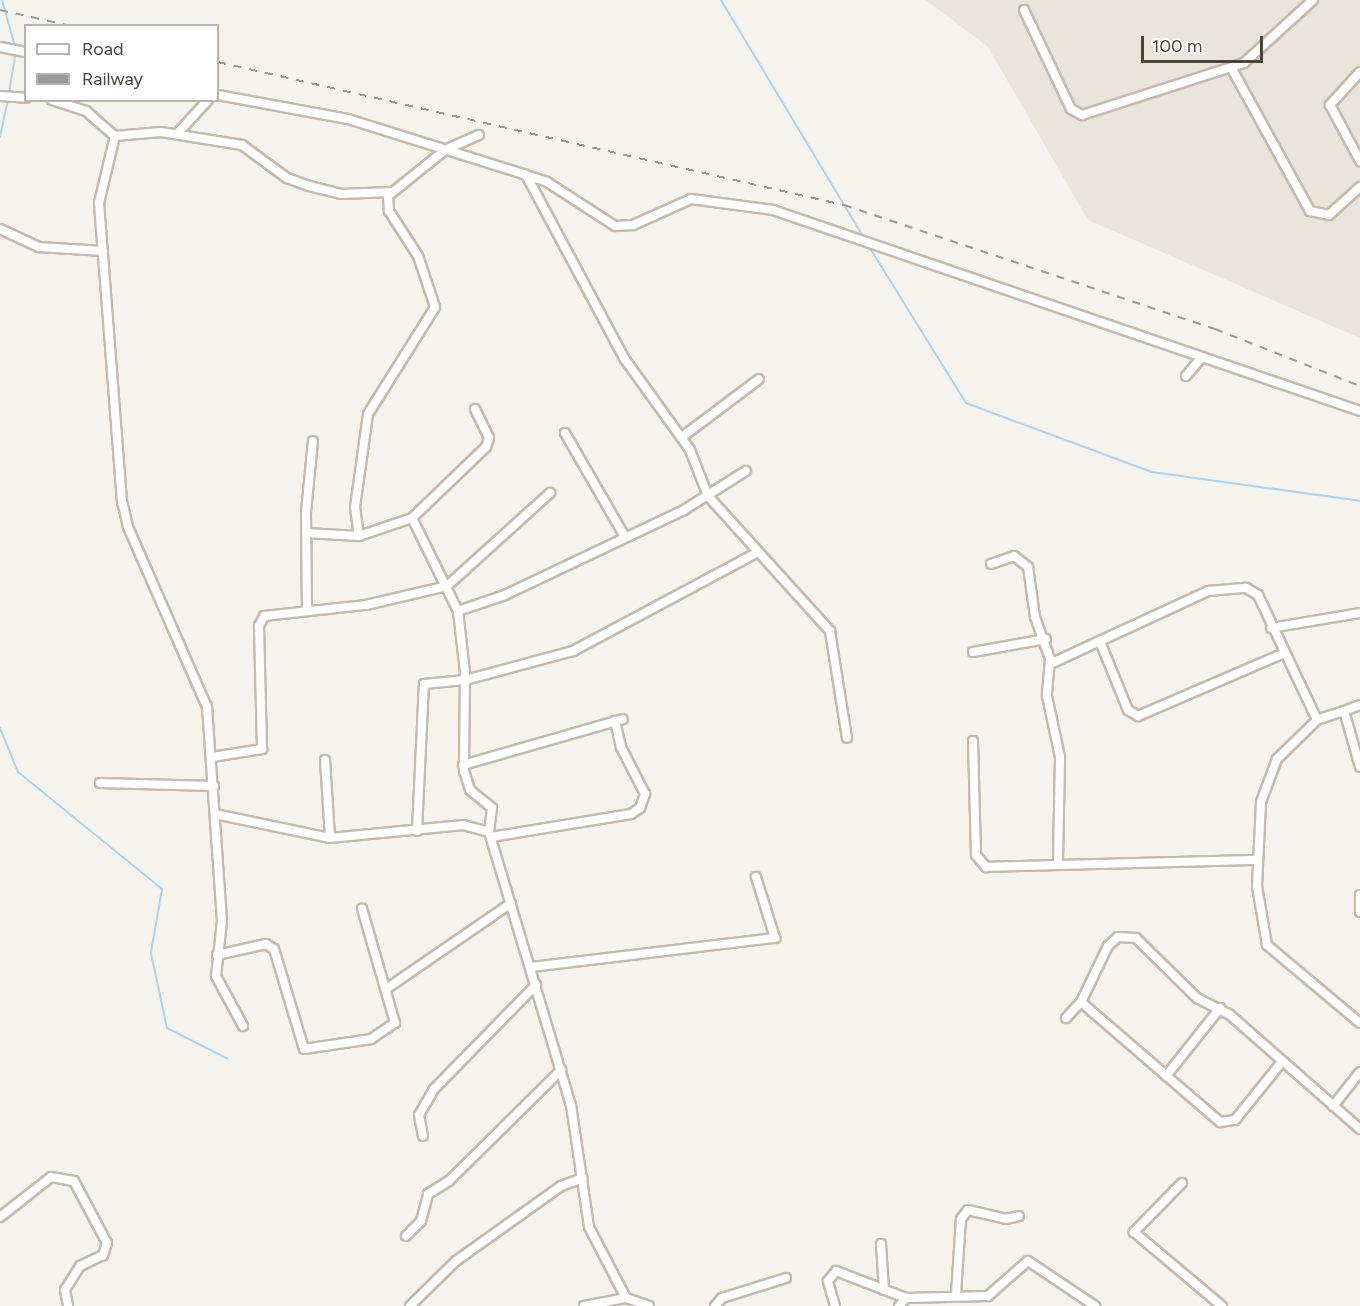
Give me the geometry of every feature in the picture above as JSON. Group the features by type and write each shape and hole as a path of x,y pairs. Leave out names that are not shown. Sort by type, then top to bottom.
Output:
{"street":[{"path":"1024,10 1076,114 1232,69 1265,49 1313,0"},
{"path":"0,47 24,52"},
{"path":"1232,69 1310,211 1329,215 1360,187"},
{"path":"1360,72 1330,105 1360,161"},
{"path":"219,95 348,119 526,175 615,226 633,225 691,199 773,210 1360,411"},
{"path":"0,96 24,98"},
{"path":"58,102 86,111 115,136 177,134 242,145 287,177 309,186 341,194 391,192 416,178 445,150 479,135"},
{"path":"83,102 86,111"},
{"path":"177,134 206,102"},
{"path":"115,136 99,212 124,515 203,695 212,757 222,921 216,976 243,1026"},
{"path":"526,175 624,358 682,437 702,471 708,496 755,554 773,564 830,631 847,738"},
{"path":"359,536 355,507 368,414 426,329 435,307 418,256 389,211 391,192"},
{"path":"0,229 39,247 103,252"},
{"path":"1186,376 1201,358"},
{"path":"682,437 759,379"},
{"path":"306,533 359,536 412,518 489,443 475,409"},
{"path":"565,433 625,537"},
{"path":"307,610 306,533 313,441"},
{"path":"458,611 625,537 708,496 746,471"},
{"path":"212,757 262,748 260,620 270,613 366,605 447,586 550,492"},
{"path":"412,518 458,611 465,680 463,765 467,787 492,808 490,835 561,1070 583,1178 591,1233 626,1298"},
{"path":"417,831 422,688 427,681 465,680 589,644 755,554"},
{"path":"992,564 1014,556 1028,567 1035,617 1046,639 1050,664 1047,696 1060,757 1058,865"},
{"path":"1050,664 1101,644 1139,618 1222,587 1254,591 1317,720"},
{"path":"1271,628 1317,624 1360,613"},
{"path":"973,652 1046,639"},
{"path":"1101,644 1128,710 1138,716 1284,653"},
{"path":"1360,705 1317,720 1273,765 1261,802 1258,860 1267,945 1360,1023"},
{"path":"1344,711 1360,767"},
{"path":"215,814 330,838 463,825 490,835 631,814 640,808 645,794 621,747 619,720 463,765"},
{"path":"973,741 978,861 986,867 1258,860"},
{"path":"325,760 330,838"},
{"path":"100,783 214,786"},
{"path":"531,967 775,938 756,877"},
{"path":"1360,895 1360,912"},
{"path":"388,987 511,903"},
{"path":"217,955 266,944 274,949 297,1035 310,1051 392,1029 388,987 362,909"},
{"path":"1065,1018 1081,1002 1108,946 1129,936 1197,998 1220,1008 1280,1064 1360,1129"},
{"path":"423,1136 419,1115 434,1089 536,985"},
{"path":"1081,1002 1166,1076 1227,1124 1280,1064"},
{"path":"1166,1076 1220,1008"},
{"path":"406,1236 421,1221 428,1194 449,1181 561,1070"},
{"path":"1333,1106 1360,1071"},
{"path":"0,1217 51,1177 74,1181 107,1243 103,1255 80,1266 65,1290 68,1306"},
{"path":"410,1306 456,1261 561,1186 583,1178"},
{"path":"1182,1183 1134,1232 1222,1306"},
{"path":"956,1294 961,1219 968,1210 1006,1219 1019,1216"},
{"path":"880,1244 884,1290"},
{"path":"835,1306 828,1281 833,1271 906,1298 956,1294 978,1295 991,1294 1028,1261 1095,1306"},
{"path":"715,1306 722,1298 786,1278"},
{"path":"978,1295 980,1306"},
{"path":"584,1306 626,1298 649,1306"},
{"path":"899,1306 906,1298"}],"shaded area":[{"path":"926,0 1360,0 1360,338 1088,220 988,47"}],"waterway":[{"path":"2,0 16,50 9,93"},
{"path":"721,0 864,238"},
{"path":"0,137 8,99"},
{"path":"868,245 966,403 1152,472 1360,501"},
{"path":"0,728 18,772 162,889 151,953 167,1028 228,1059"}],"railway":[{"path":"0,10 62,24"},
{"path":"219,62 844,205 1215,329 1360,386"}]}
